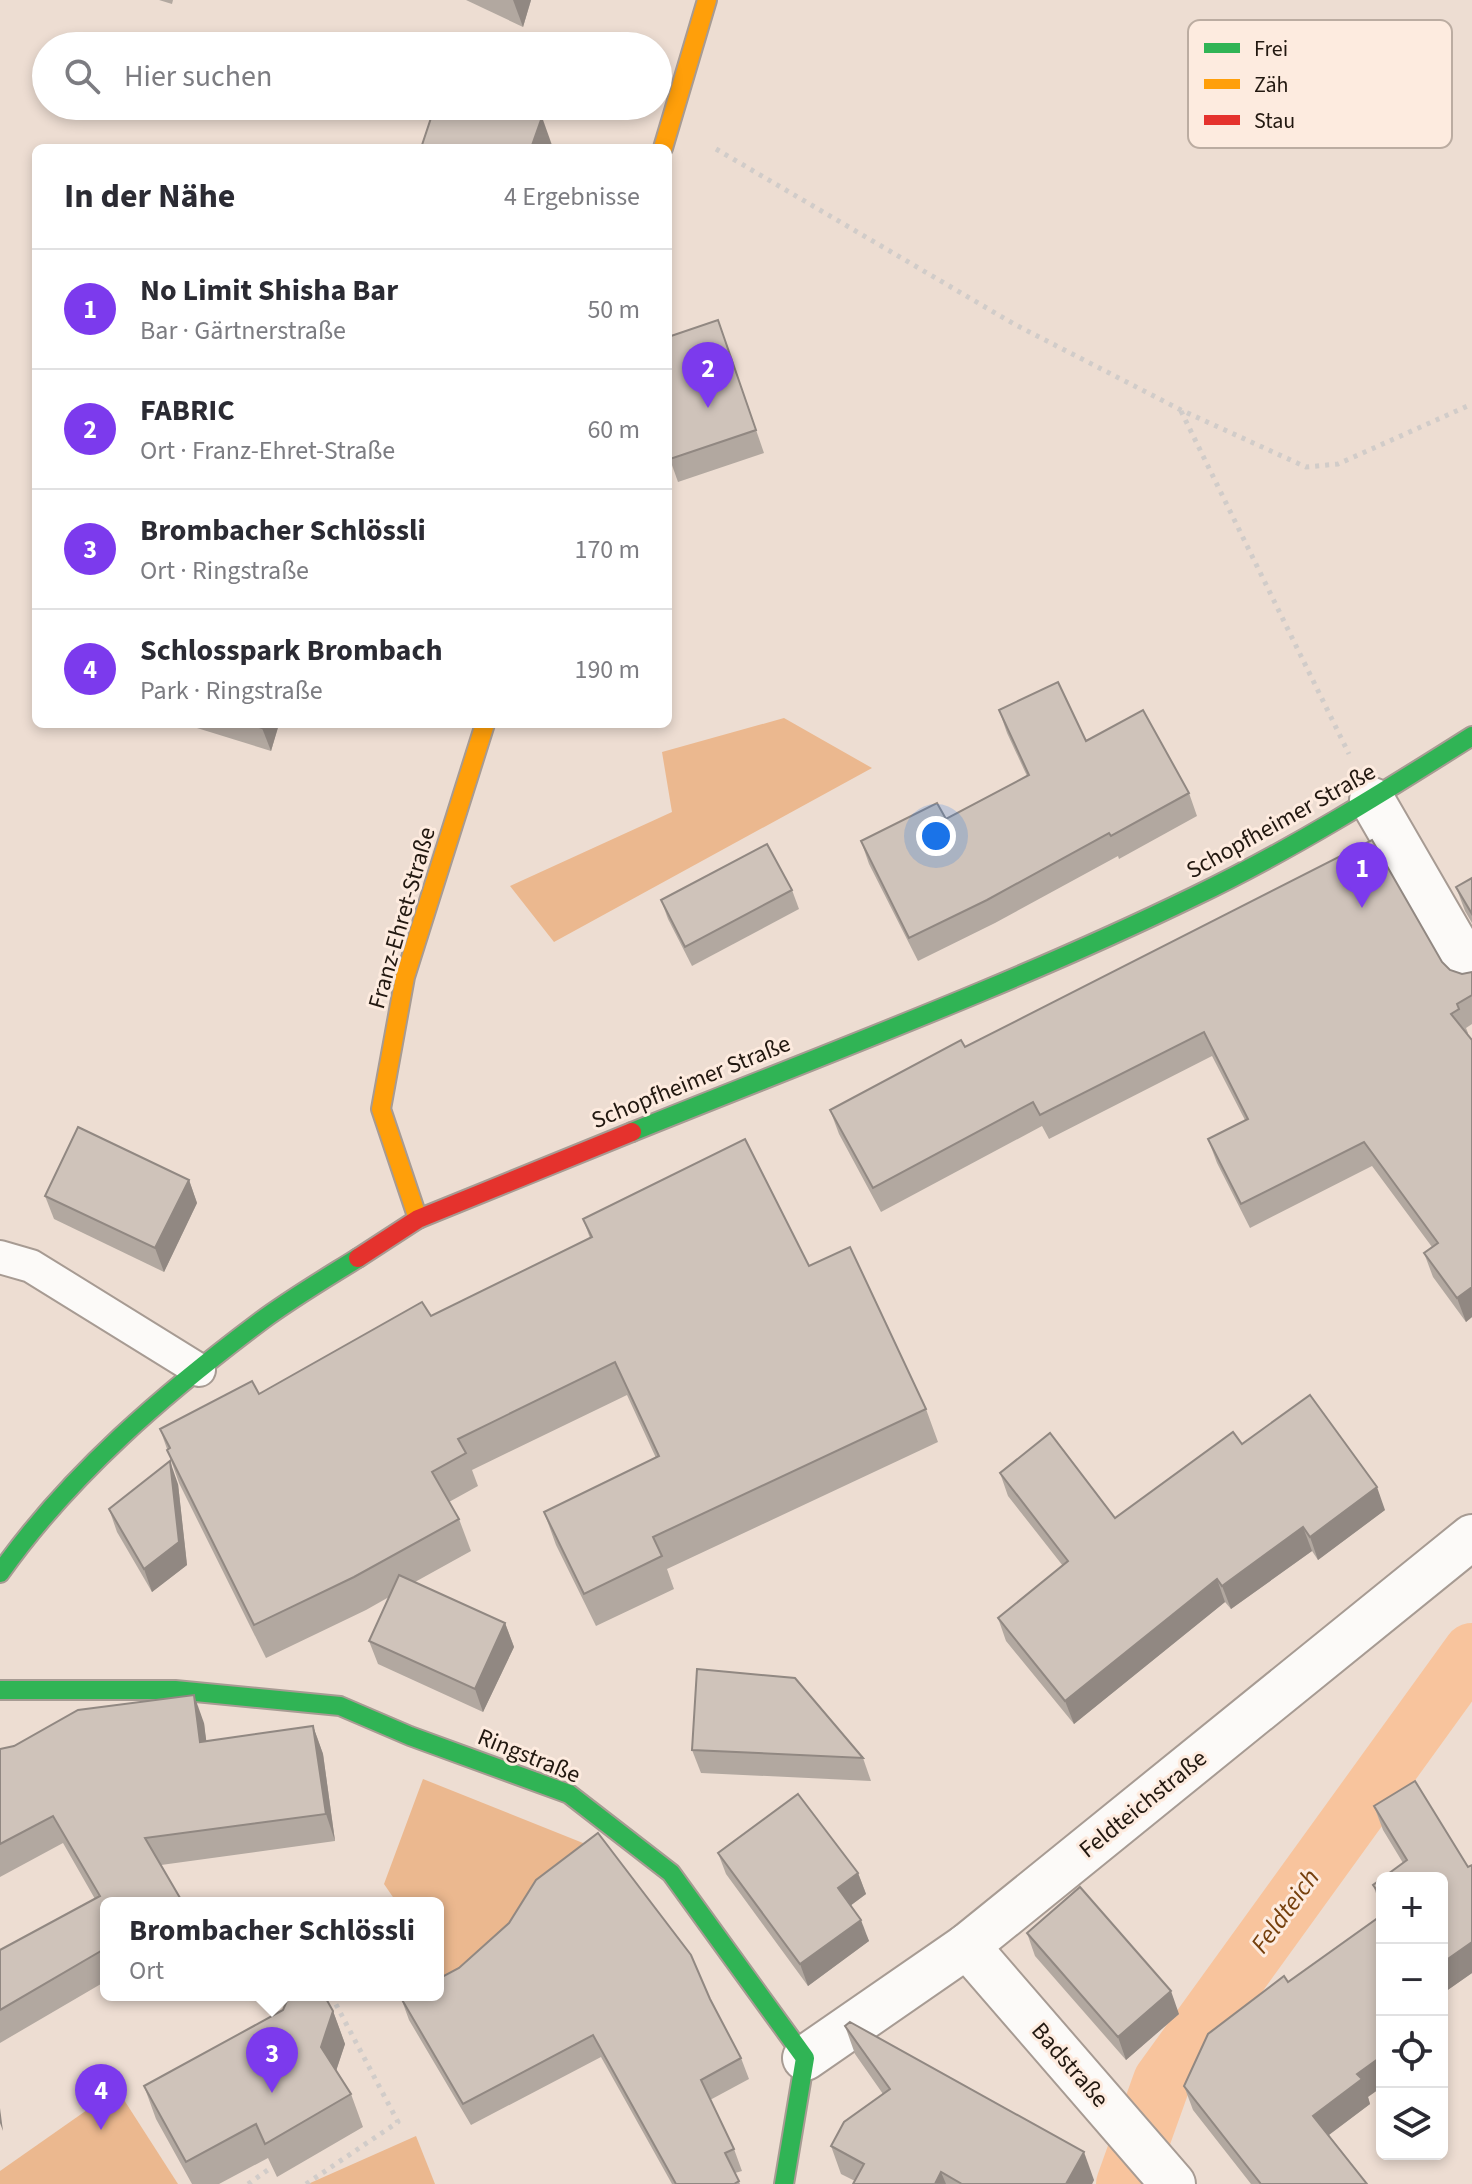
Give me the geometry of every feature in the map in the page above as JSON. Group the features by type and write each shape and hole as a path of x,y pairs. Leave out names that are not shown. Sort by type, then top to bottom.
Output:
{"street":[{"path":"672,120 707,0"},
{"path":"664,144 672,120"},
{"name":"Franz-Ehret-Straße","path":"418,1219 381,1109 405,977 484,728"},
{"name":"Schopfheimer Straße","path":"0,1573 21,1543 122,1433 263,1319 418,1219 1019,975 1196,896 1372,800 1472,736"},
{"path":"1372,800 1472,973"},
{"name":"Feldteichstraße","path":"805,2058 967,1946 1472,1537"},
{"name":"Ringstraße","path":"0,1690 175,1690 340,1706 410,1736 569,1794 671,1873 805,2058"},
{"name":"Badstraße","path":"967,1946 1165,2175"},
{"path":"784,2184 805,2058"}],"lane":[{"path":"0,1257 31,1266 199,1370"}],"path":[{"path":"671,123 1014,324 1181,410 1306,467 1338,464 1472,404"},
{"path":"1181,410 1372,800"},
{"path":"306,2184 398,2122 334,2001"},
{"path":"253,2183 272,2167"}],"shaded area":[{"path":"784,718 872,768 554,942 510,886 672,812 662,752"},
{"path":"423,1779 588,1845 499,1946 444,1978 444,1897 393,1897 384,1884"},
{"path":"117,2089 178,2184 0,2184 0,2171"},
{"path":"416,2136 435,2184 308,2184"}],"building":[{"path":"430,120 541,120 532,144 422,144"},
{"path":"718,320 756,430 672,458 672,336"},
{"path":"1058,682 1086,741 1143,710 1189,793 909,938 861,841 937,803 946,819 1029,775 999,710"},
{"path":"1372,840 1442,962 1450,970 1462,974 1472,972 1472,995 1457,1004 1459,1009 1451,1014 1472,1040 1472,1287 1457,1298 1424,1253 1438,1243 1364,1142 1241,1204 1208,1139 1248,1119 1204,1032 1040,1115 1033,1102 873,1188 830,1110 961,1040 965,1047"},
{"path":"767,844 792,890 685,947 661,900"},
{"path":"1472,878 1472,914 1456,887"},
{"path":"78,1127 189,1180 155,1248 45,1196"},
{"path":"745,1139 809,1266 850,1247 926,1409 653,1537 662,1556 584,1594 544,1512 659,1456 615,1362 458,1439 466,1453 432,1472 459,1519 354,1577 254,1625 167,1450 170,1448 160,1429 252,1381 259,1394 422,1302 431,1316 592,1237 583,1219"},
{"path":"1310,1395 1377,1487 1310,1537 1303,1527 1222,1586 1217,1579 1065,1701 998,1618 1068,1561 1000,1473 1050,1433 1115,1518 1233,1432 1242,1444"},
{"path":"170,1461 179,1542 144,1569 109,1509"},
{"path":"399,1575 505,1623 475,1689 369,1641"},
{"path":"697,1669 795,1678 863,1758 692,1750"},
{"path":"194,1695 200,1742 313,1726 326,1814 145,1838 179,1897 100,1897 100,1952 0,2010 0,1950 100,1896 53,1816 0,1844 0,1749 14,1746 78,1710"},
{"path":"1415,1781 1468,1867 1472,1865 1472,1942 1448,1959 1448,1872 1391,1872 1407,1860 1374,1806"},
{"path":"798,1794 858,1873 838,1888 861,1920 800,1964 718,1853"},
{"path":"598,1833 691,1955 741,2058 701,2080 734,2149 725,2153 739,2181 734,2184 676,2184 593,2035 463,2104 403,2001 444,2001 444,1976 459,1968 509,1923 536,1880"},
{"path":"1080,1887 1171,1991 1118,2037 1027,1933"},
{"path":"1376,1919 1376,2060 1357,2074 1362,2079 1313,2116 1367,2184 1261,2184 1184,2086 1208,2034 1284,1976 1288,1982"},
{"path":"287,2001 327,2001 333,2011 321,2047 351,2094 265,2144 256,2124 186,2162 144,2086 283,2010"},
{"path":"850,2022 1084,2152 1066,2184 962,2184 941,2172 935,2184 853,2184 864,2164 831,2146 844,2122 890,2089 845,2026"}],"waterway":[{"name":"Feldteich","path":"1125,2184 1162,2081 1472,1652"}],"traffic: fast":[{"path":"632,1132 915,1019 1126,929 1301,840 1472,736"},
{"path":"0,1573 57,1502 155,1406 261,1321 358,1258"},
{"path":"0,1690 175,1690 340,1706 410,1736 569,1794 671,1873 805,2058 784,2184"}],"traffic: slow":[{"path":"672,118 707,0"},
{"path":"664,144 671,120"},
{"path":"418,1219 381,1109 405,977 484,728"}],"traffic: jam":[{"path":"358,1258 418,1219 632,1132"}],"place":[{"name":"FABRIC","path":"708,408"},
{"name":"No Limit Shisha Bar","path":"1362,908"},
{"name":"Brombacher Schlössli","path":"272,2093"},
{"name":"Schlosspark Brombach","path":"101,2130"}]}
